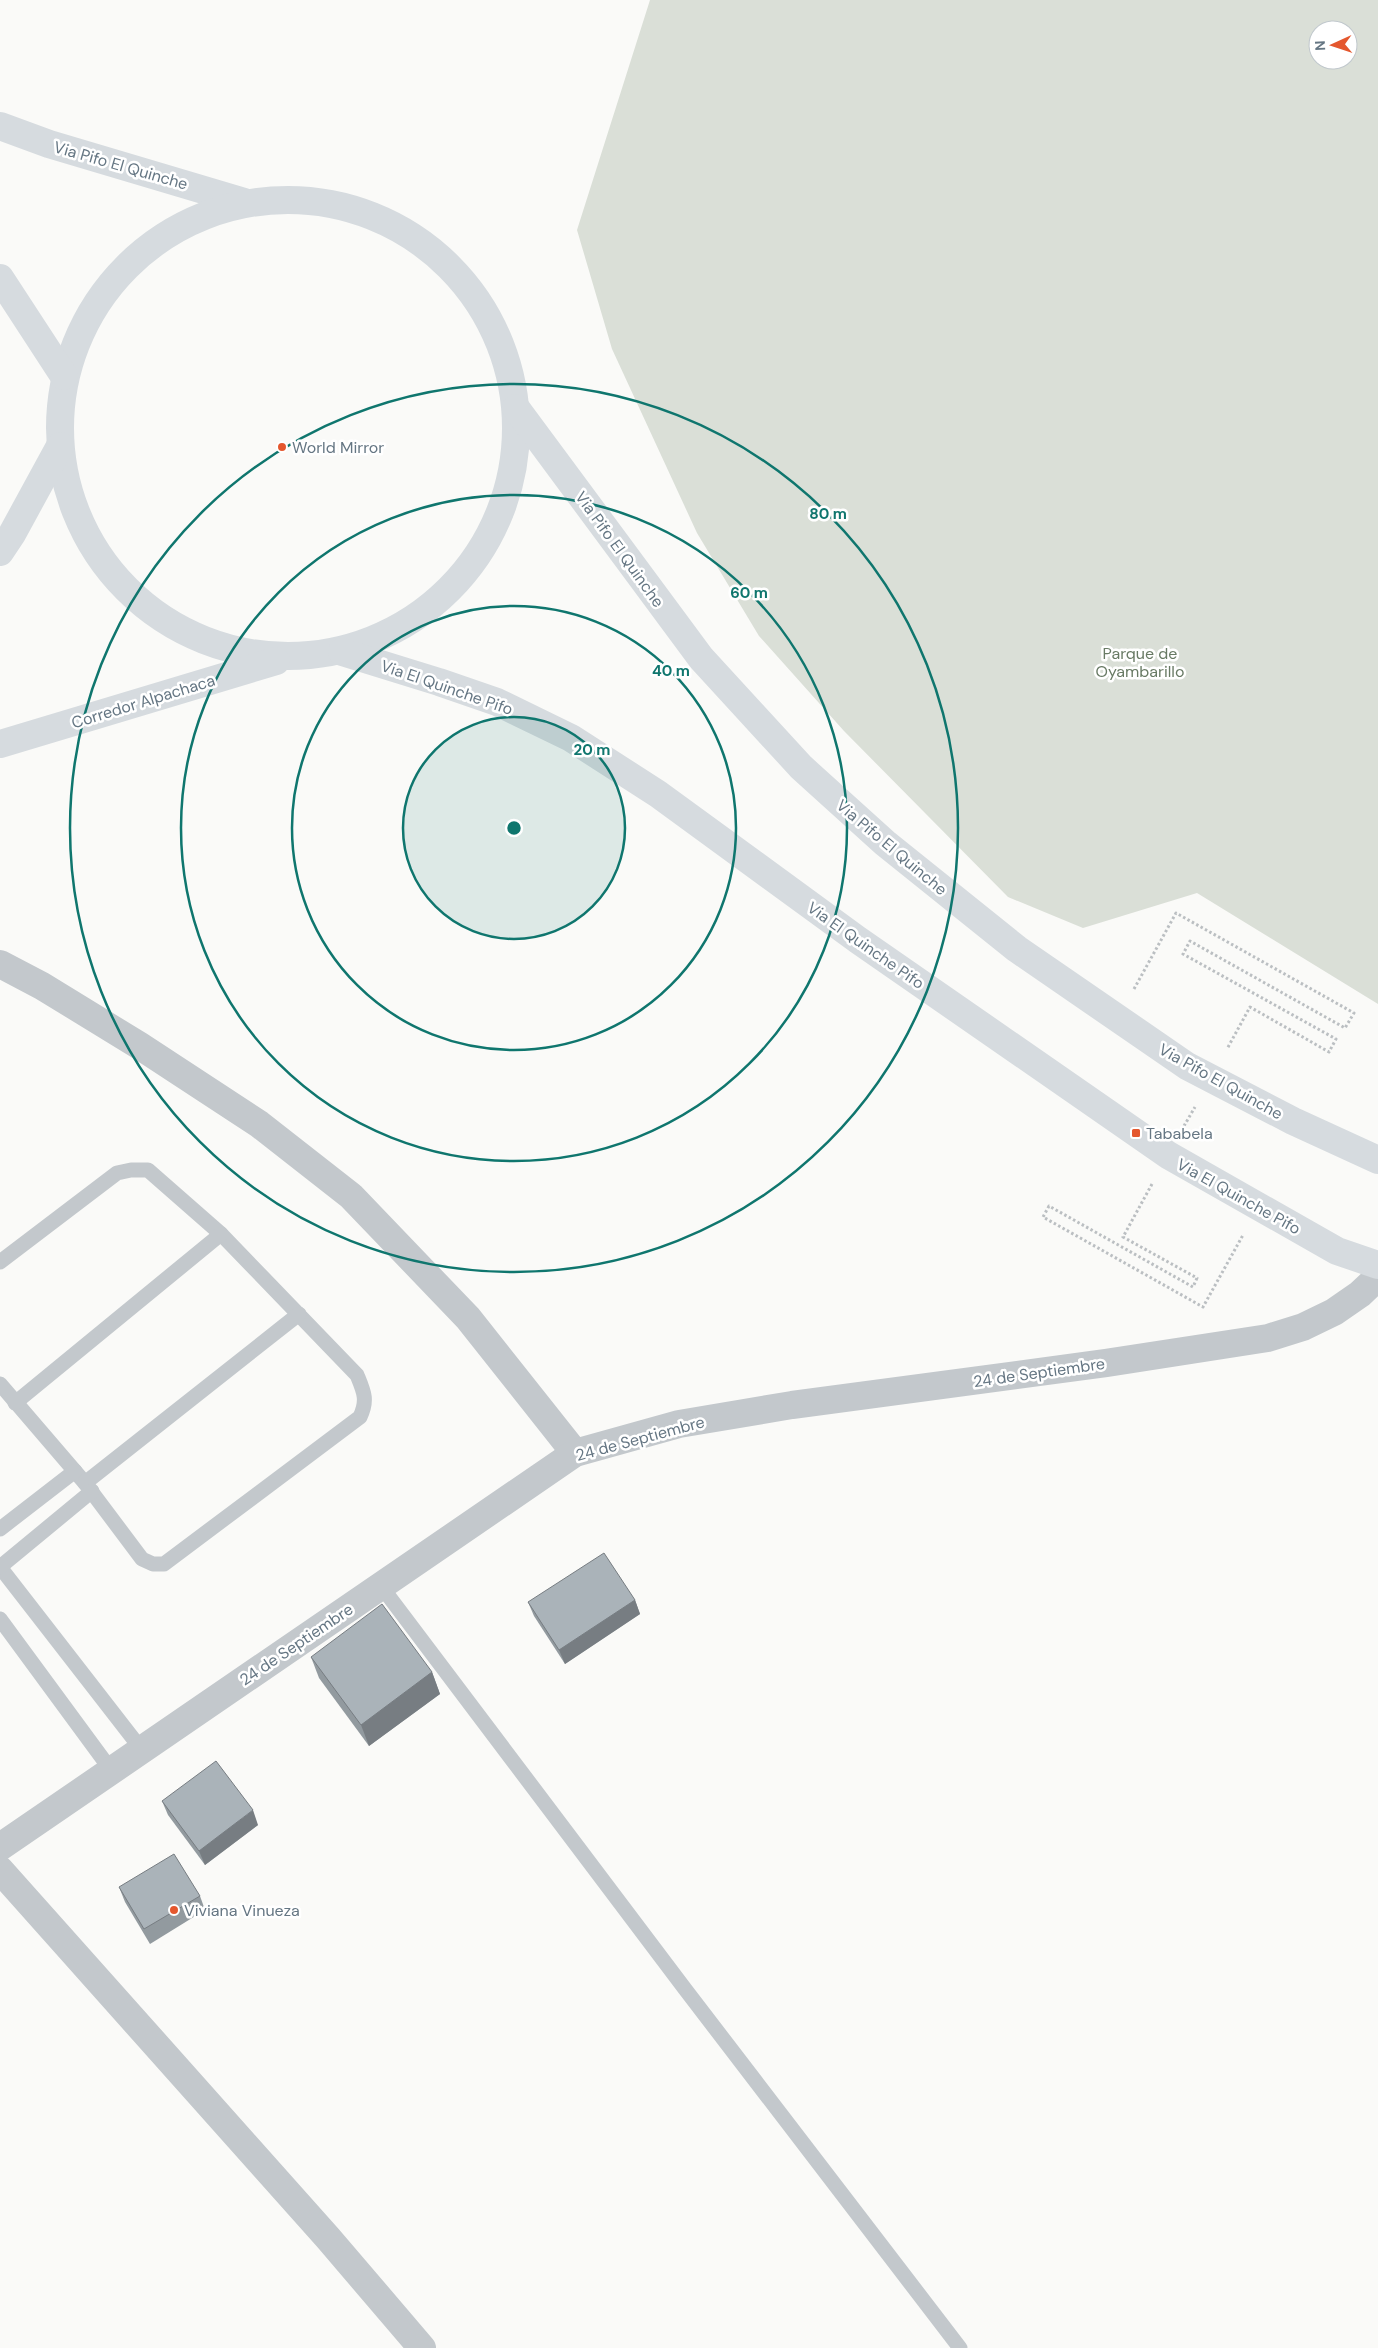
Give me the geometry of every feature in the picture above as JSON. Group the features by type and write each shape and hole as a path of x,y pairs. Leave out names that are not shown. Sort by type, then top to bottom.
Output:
{"highway":[{"name":"Via Pifo El Quinche","path":"0,126 49,144 244,202"},
{"path":"320,200 393,223 401,229 454,270 497,334 516,408 512,475 489,538 449,592 395,632 342,652 285,658 229,651 165,622 112,576 76,515 60,446 64,376 88,314 129,262 182,223 244,202 320,200"},
{"path":"0,278 64,376"},
{"name":"Via Pifo El Quinche","path":"516,408 701,658 801,768 885,843 1017,949 1187,1066 1293,1121 1378,1160"},
{"path":"0,552 12,534 60,446"},
{"name":"Via El Quinche Pifo","path":"342,652 498,702 571,738 658,794 858,940 1168,1155 1337,1251 1378,1265"},
{"name":"Corredor Alpachaca","path":"0,744 285,658"}],"street":[{"path":"0,964 42,986 140,1046 259,1124 351,1196 468,1318 575,1452"},
{"path":"0,977 42,986"},
{"name":"24 de Septiembre","path":"0,1847 575,1452 679,1424 792,1405 1106,1363 1268,1338 1303,1327 1334,1312 1360,1294 1378,1277"},
{"path":"0,1870 328,2238 422,2348"}],"lane":[{"path":"0,1262 117,1173 131,1170 148,1170 221,1234 357,1375 365,1406 360,1417 164,1564 153,1564 142,1559 89,1487 0,1384"},
{"path":"15,1403 221,1234"},
{"path":"142,1750 0,1567 89,1487 299,1314"},
{"path":"0,1529 75,1471"},
{"path":"381,1586 685,1989 960,2348"},
{"path":"0,1619 111,1770"}],"path":[{"path":"1118,1018 1176,913 1354,1013 1345,1028 1190,941 1183,954 1336,1039 1329,1052 1250,1007 1226,1050"},
{"path":"1179,1135 1198,1101"},
{"path":"1156,1177 1123,1237 1197,1278 1192,1287 1049,1206 1043,1217 1203,1307 1259,1207"}],"green space":[{"name":"Parque de Oyambarillo","path":"650,0 1378,0 1378,1004 1197,893 1083,928 1008,897 844,731 759,636 697,533 612,349 577,230"}],"building":[{"path":"604,1553 635,1600 559,1650 528,1602"},
{"path":"382,1604 432,1672 361,1725 311,1657"},
{"path":"216,1761 253,1810 199,1851 162,1801"},
{"path":"174,1854 200,1896 144,1929 119,1887"}],"place":[{"name":"World Mirror","path":"282,447"},
{"name":"Tababela","path":"1136,1133"},
{"name":"Viviana Vinueza","path":"174,1910"}]}
